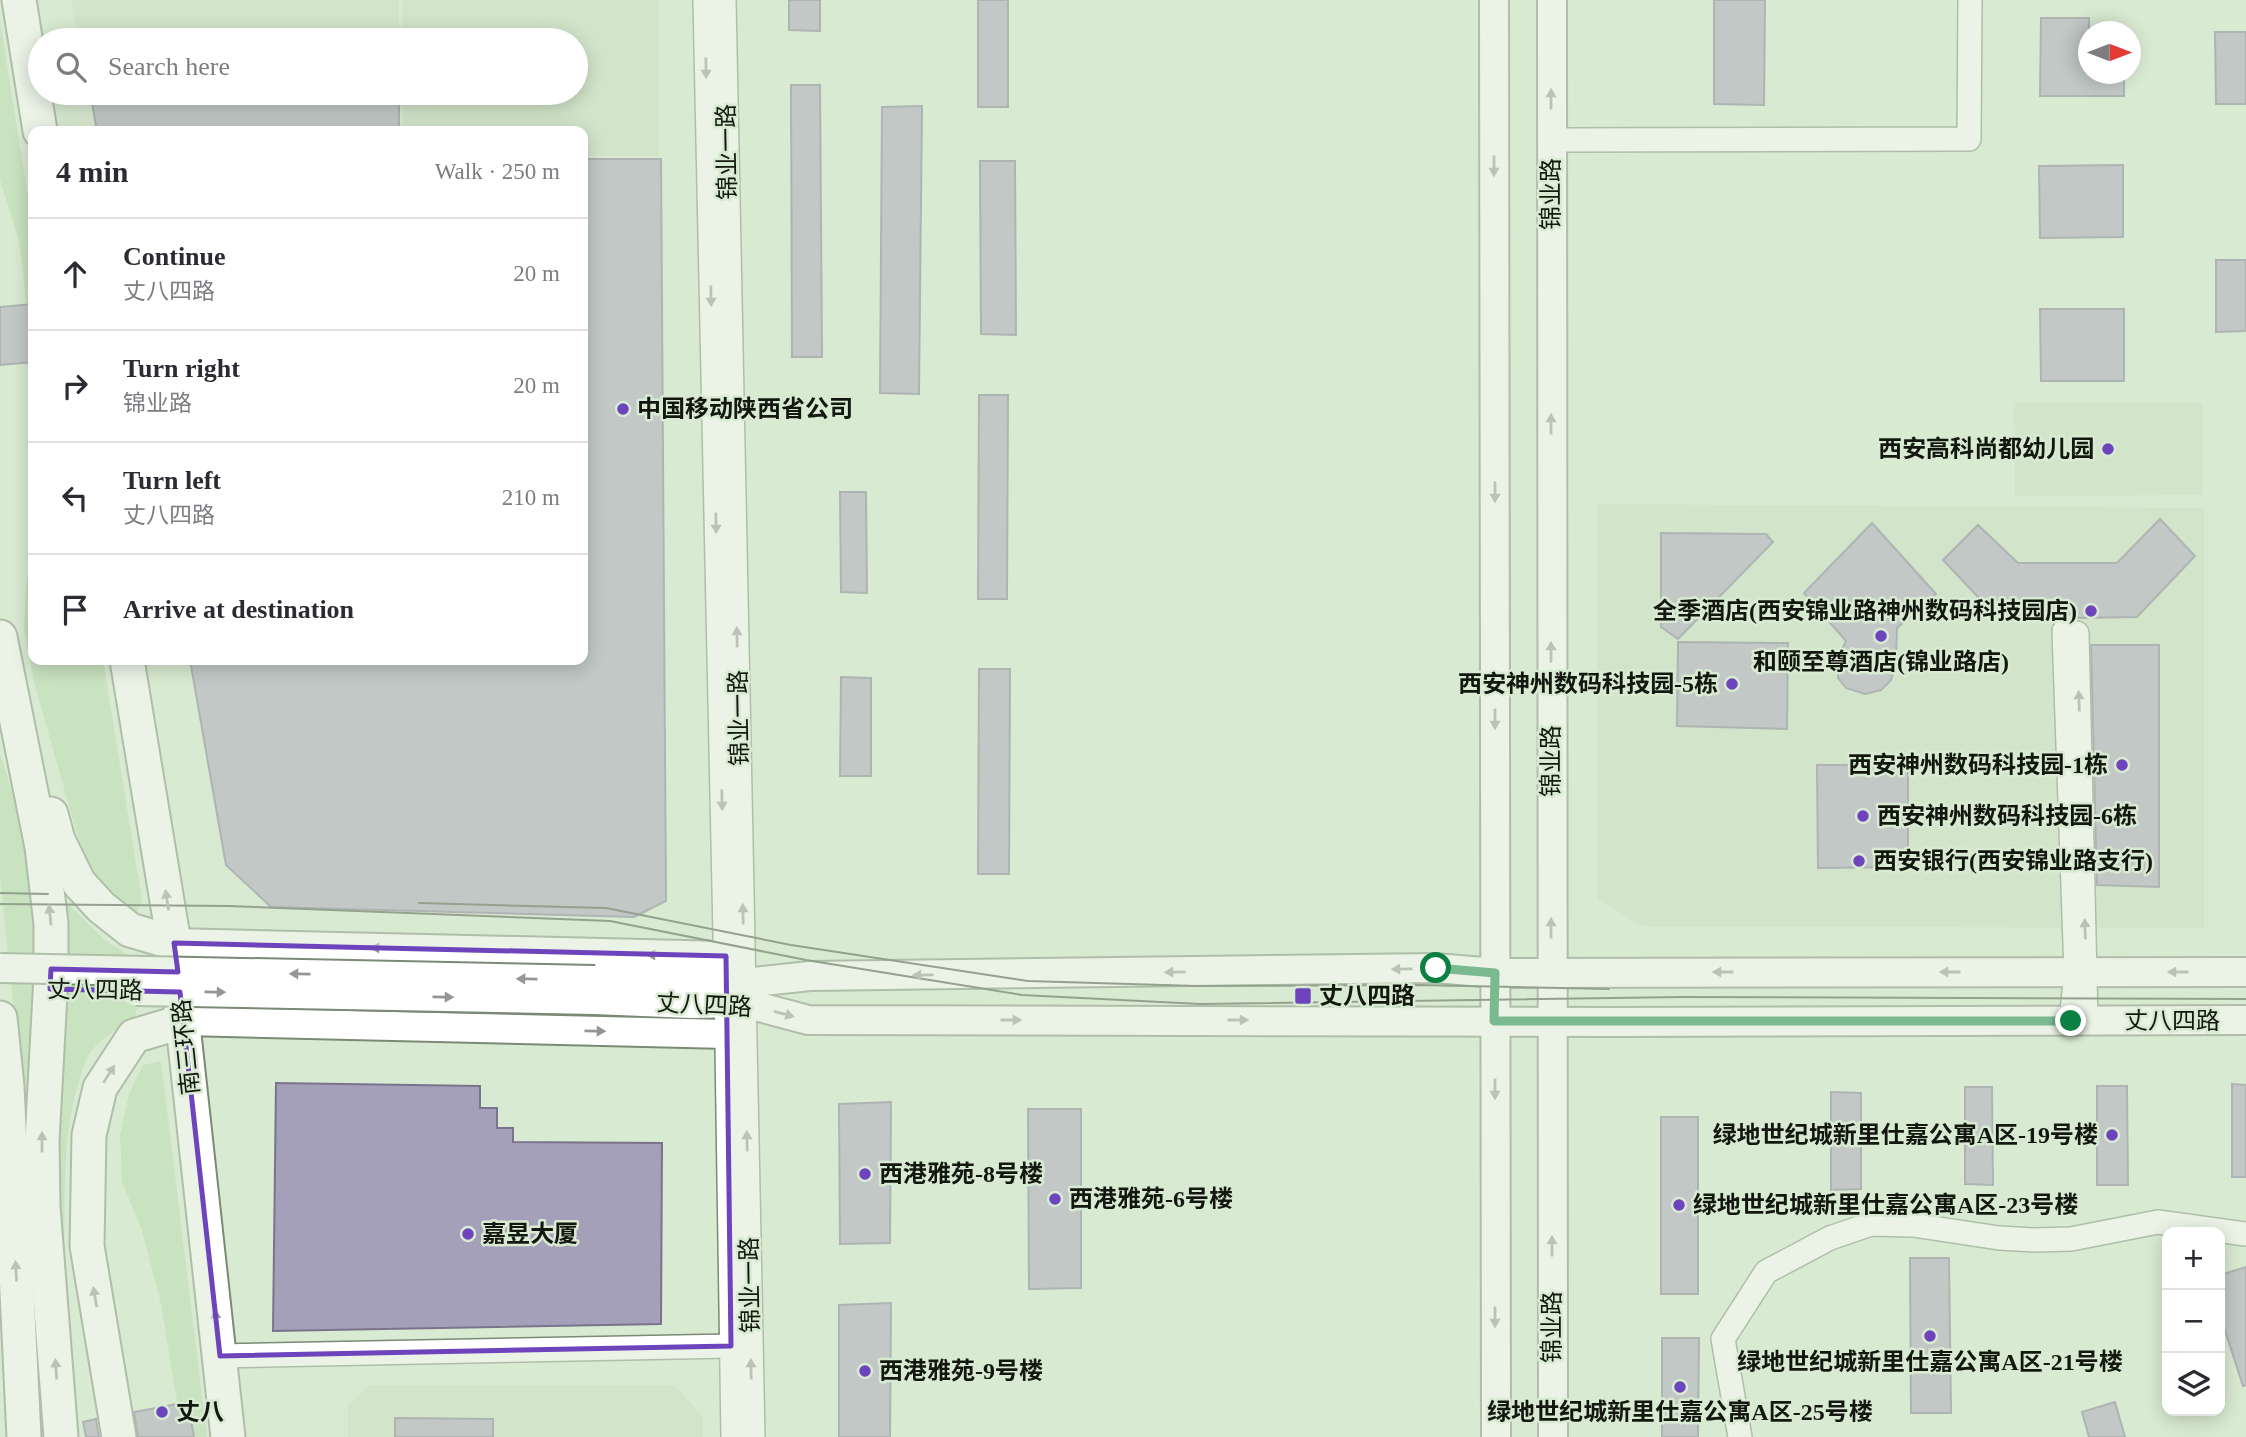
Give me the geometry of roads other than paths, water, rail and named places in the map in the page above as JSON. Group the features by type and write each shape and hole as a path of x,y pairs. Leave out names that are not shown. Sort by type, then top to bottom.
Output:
{"highway":[{"path":"19,0 28,56"},
{"path":"36,105 39,126"},
{"path":"0,619 58,840 79,883 101,907 130,930 174,943"},
{"path":"0,637 41,848 51,924 42,1154 43,1206 61,1437"},
{"name":"南三环路","path":"128,665 174,943 228,1437"},
{"path":"0,1018 7,1086 24,1437"},
{"path":"119,1437 86,1246 89,1135 100,1088 134,1036 184,1021"},
{"path":"0,1349 9,1437"}],"main road":[{"path":"1494,0 1496,1437"},
{"name":"锦业路","path":"1552,0 1553,1437"},
{"path":"174,943 733,986"},
{"name":"丈八四路","path":"0,968 595,990"},
{"name":"丈八四路","path":"0,988 595,990 733,986 810,976 1436,968 1495,973 2246,972"},
{"name":"丈八四路","path":"733,986 808,1020 2246,1020"},
{"path":"184,1021 727,1034"}],"street":[{"name":"锦业一路","path":"705,0 733,986 752,1437"},
{"name":"锦业一路","path":"723,0 733,986 727,1034 733,1437"},
{"path":"1552,139 1969,139 1970,0"},
{"path":"2079,1021 2081,972 2077,633 2064,631 2081,972"},
{"path":"1740,1437 1723,1339 1766,1272 1830,1238 1871,1224 1913,1225 1999,1238 2035,1240 2071,1239 2158,1222 2246,1234"},
{"path":"220,1356 731,1346"}],"tram line":[{"path":"0,893 48,894"},
{"path":"419,903 606,908 791,945 1028,981 1197,986 1416,985 1609,989"},
{"path":"0,904 228,906 610,921 806,960 1022,995 1200,1004 1681,997 2246,999"}],"place":[{"name":"中国移动陕西省公司","path":"623,409"},
{"name":"西安高科尚都幼儿园","path":"2108,449"},
{"name":"全季酒店(西安锦业路神州数码科技园店)","path":"2091,611"},
{"name":"和颐至尊酒店(锦业路店)","path":"1881,636"},
{"name":"西安神州数码科技园-5栋","path":"1732,684"},
{"name":"西安神州数码科技园-1栋","path":"2122,765"},
{"name":"西安神州数码科技园-6栋","path":"1863,816"},
{"name":"西安银行(西安锦业路支行)","path":"1859,861"},
{"name":"丈八四路","path":"1303,996"},
{"name":"绿地世纪城新里仕嘉公寓A区-19号楼","path":"2112,1135"},
{"name":"西港雅苑-8号楼","path":"865,1174"},
{"name":"西港雅苑-6号楼","path":"1055,1199"},
{"name":"绿地世纪城新里仕嘉公寓A区-23号楼","path":"1679,1205"},
{"name":"嘉昱大厦","path":"468,1234"},
{"name":"绿地世纪城新里仕嘉公寓A区-21号楼","path":"1930,1336"},
{"name":"西港雅苑-9号楼","path":"865,1371"},
{"name":"绿地世纪城新里仕嘉公寓A区-25号楼","path":"1680,1387"},
{"name":"丈八","path":"162,1412"}]}
